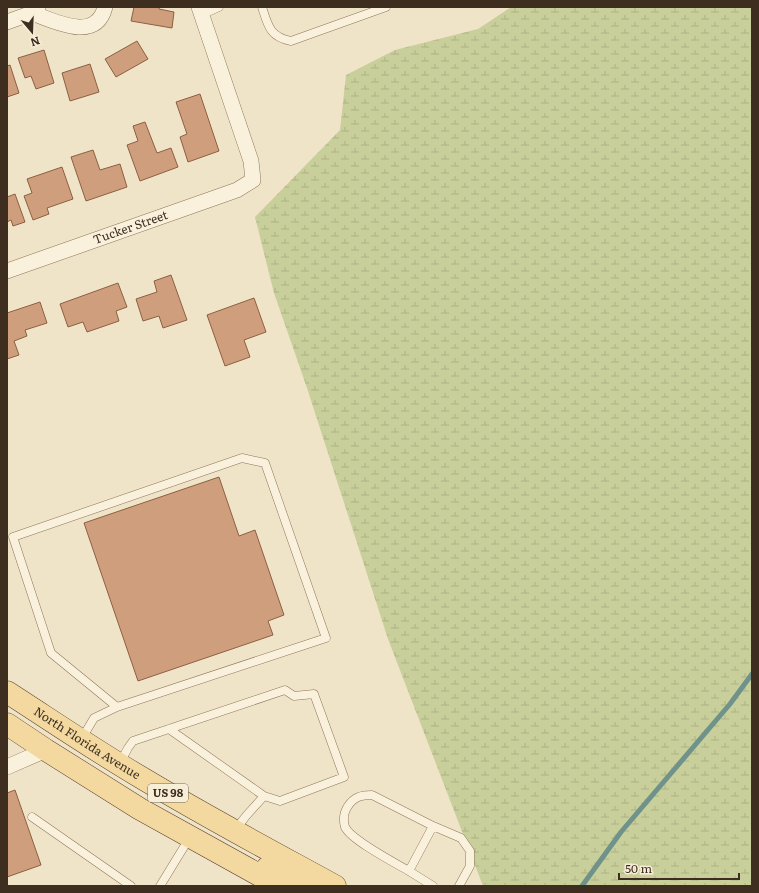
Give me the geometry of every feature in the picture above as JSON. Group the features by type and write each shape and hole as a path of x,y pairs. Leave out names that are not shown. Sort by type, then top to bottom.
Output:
{"main road":[{"name":"North Florida Avenue","path":"7,692 119,764 176,798 335,886"},
{"path":"7,706 135,788 176,798"},
{"name":"US 98","path":"7,724 140,809 279,886"},
{"path":"219,853 250,858 301,886"}],"street":[{"path":"7,22 35,10 74,28 83,28 99,20 105,7"},
{"name":"Tucker Street","path":"7,271 237,190 253,180 251,161 200,11"},
{"path":"7,767 46,750"}],"lane":[{"path":"200,11 219,7"},
{"path":"262,7 270,29 280,39 291,41 386,7"},
{"path":"81,740 94,718 118,707 326,638 265,463 242,458 13,537 51,653 118,707"},
{"path":"119,764 133,741 285,690 294,696 314,694 344,777 280,802 264,796 169,729"},
{"path":"432,886 373,850 350,833 344,820 347,807 353,799 363,795 372,795 433,826 462,838 470,851 470,866 458,886"},
{"path":"235,831 264,796"},
{"path":"32,817 131,886"},
{"path":"408,871 433,826"},
{"path":"160,886 191,837"}],"green space":[{"path":"511,7 752,7 752,886 483,886 388,639 307,388 274,293 255,217 340,130 346,75 395,50 478,29"}],"building":[{"path":"134,7 159,7 159,9 174,12 172,28 131,21"},
{"path":"137,41 148,59 116,77 105,59"},
{"path":"44,50 54,83 36,89 31,76 25,78 18,58"},
{"path":"90,64 99,92 70,101 62,73"},
{"path":"10,65 19,93 7,97 7,66"},
{"path":"200,94 219,151 188,162 180,137 187,134 176,102"},
{"path":"145,122 157,153 171,148 178,167 140,181 127,145 138,141 133,126"},
{"path":"93,150 100,170 120,164 127,187 86,201 71,157"},
{"path":"62,167 73,199 47,208 49,214 33,220 24,196 32,193 27,179"},
{"path":"15,194 25,222 13,226 11,220 7,222 7,197"},
{"path":"171,275 187,320 163,328 159,316 143,321 136,299 157,292 154,281"},
{"path":"118,283 127,307 116,311 119,321 87,332 83,322 68,327 60,304"},
{"path":"254,298 266,332 244,340 250,357 225,366 207,315"},
{"path":"40,302 47,323 25,330 27,336 14,341 19,355 7,359 7,313"},
{"path":"219,477 239,536 255,530 284,615 268,621 273,635 138,681 84,523"},
{"path":"15,790 41,865 7,877 7,793"}],"waterway":[{"path":"582,886 621,832 730,704 752,674"}]}
